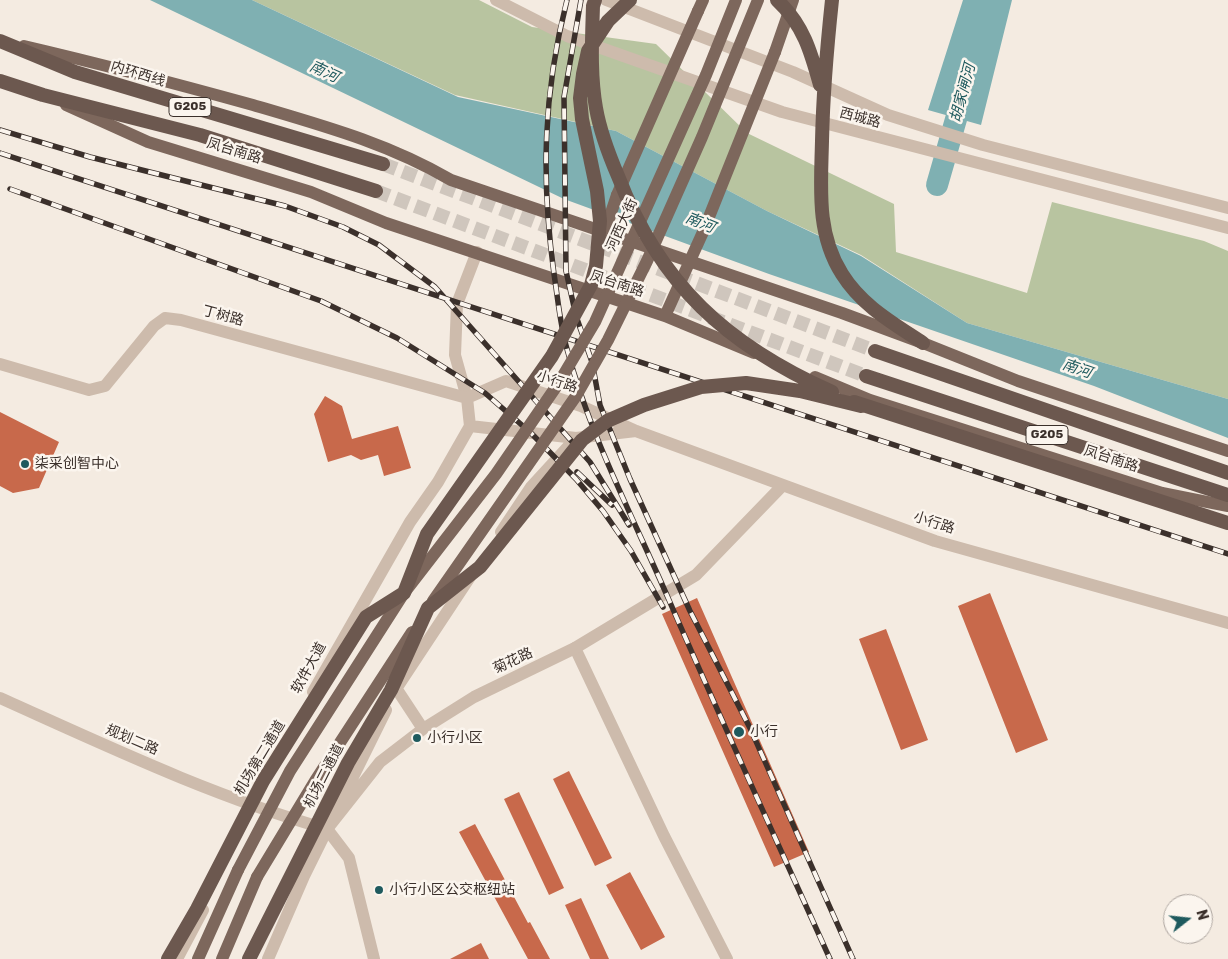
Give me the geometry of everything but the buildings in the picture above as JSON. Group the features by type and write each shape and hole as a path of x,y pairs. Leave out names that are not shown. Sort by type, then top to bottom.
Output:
{"highway":[{"path":"595,0 592,6 592,73 596,109 610,157 632,213 658,257 691,298 728,332 761,356 805,380 861,406"},
{"path":"404,593 428,534 552,356 591,285 596,266 600,221 597,191 582,119 580,98 582,82 588,52 608,21 630,0"},
{"path":"778,0 798,23 810,47 822,96"},
{"path":"832,0 822,96 819,190 822,221 830,249 842,274 873,310 923,343"},
{"name":"内环西线","path":"0,41 75,72 384,164"},
{"name":"凤台南路","path":"0,80 43,95"},
{"name":"G205","path":"43,95 200,134 376,191"},
{"name":"凤台南路","path":"875,351 1228,473"},
{"name":"凤台南路","path":"866,376 1228,495"},
{"path":"428,608 480,567 582,440 607,421 644,405 701,387 746,383 800,391 861,406 1228,523"},
{"name":"机场第二通道","path":"168,959 197,909 263,781 366,617 404,593"},
{"name":"机场二通道","path":"248,959 348,763 391,690 428,608"}],"main road":[{"name":"河西大街","path":"404,593 496,474 558,384 595,322 706,74 736,0"},
{"path":"222,959 257,877 315,781 428,608 576,396 608,340 647,261 702,137 758,0"},
{"path":"665,316 702,232 775,52 793,0"},
{"path":"583,290 617,195 700,5"},
{"path":"0,41 123,69 356,135 417,160 451,180 688,263 842,313 1018,381 1228,451"},
{"name":"凤台南路","path":"43,95 148,142 311,192 386,223 665,316 870,400 1162,493 1228,506"},
{"path":"198,959 238,870 290,771 404,593"}],"street":[{"name":"西城路","path":"496,0 567,36 782,112 879,139 920,147 1228,228"},
{"name":"西城路","path":"606,0 793,72 888,115 982,145 1228,208"},
{"path":"470,426 467,398 455,355 458,304 477,252"},
{"name":"丁树路","path":"0,364 90,390 105,386 154,326 165,318 190,323 467,398"},
{"name":"小行路","path":"467,398 506,381 581,406 636,431 935,541 1228,623"},
{"name":"小行路","path":"470,426 576,438 636,431"},
{"name":"软件大道","path":"177,959 326,666 410,522 438,482 470,426"},
{"path":"268,959 327,829 396,688 532,487 576,438"},
{"name":"菊花路","path":"327,829 380,762 423,729 474,696 575,648 696,575 783,484"},
{"path":"575,648 664,836 726,959"},
{"path":"396,688 423,729"},
{"name":"规划二路","path":"0,698 107,746 254,806"},
{"path":"254,806 327,829 349,858 374,959"}],"green space":[{"path":"252,0 479,0 532,27 656,44 747,133 894,204 896,252 1027,293 1052,202 1204,241 1228,251 1228,399 967,323 861,255 767,211 616,131 455,95"}],"water":[{"name":"南河","path":"150,0 252,0 458,97 616,131 767,211 861,256 967,323 1228,399 1228,438 1094,386 769,274 564,199"},
{"path":"963,0 1012,0 981,125 928,110"}],"waterway":[{"name":"胡家闸河","path":"937,185 965,88"}],"tunnel":[{"path":"383,164 875,351"},
{"path":"376,191 866,376"}],"railway":[{"path":"567,0 553,69 549,103 546,170 547,204 554,274 559,312 567,349 588,413 613,476 830,959"},
{"path":"581,0 564,97 566,271 576,316 592,362 600,405 630,479 690,611 750,728 853,959"},
{"path":"0,130 90,157 285,206 343,227 379,245 435,287 590,462 629,525"},
{"path":"0,153 1228,554"},
{"path":"10,189 321,301 397,338 485,393 531,433 576,479 603,511 631,551 663,607"},
{"path":"577,472 612,505"}],"place":[{"name":"柒采创智中心","path":"25,464"},
{"name":"小行","path":"739,732"},
{"name":"小行小区","path":"417,738"},
{"name":"小行小区公交枢纽站","path":"379,890"}]}
